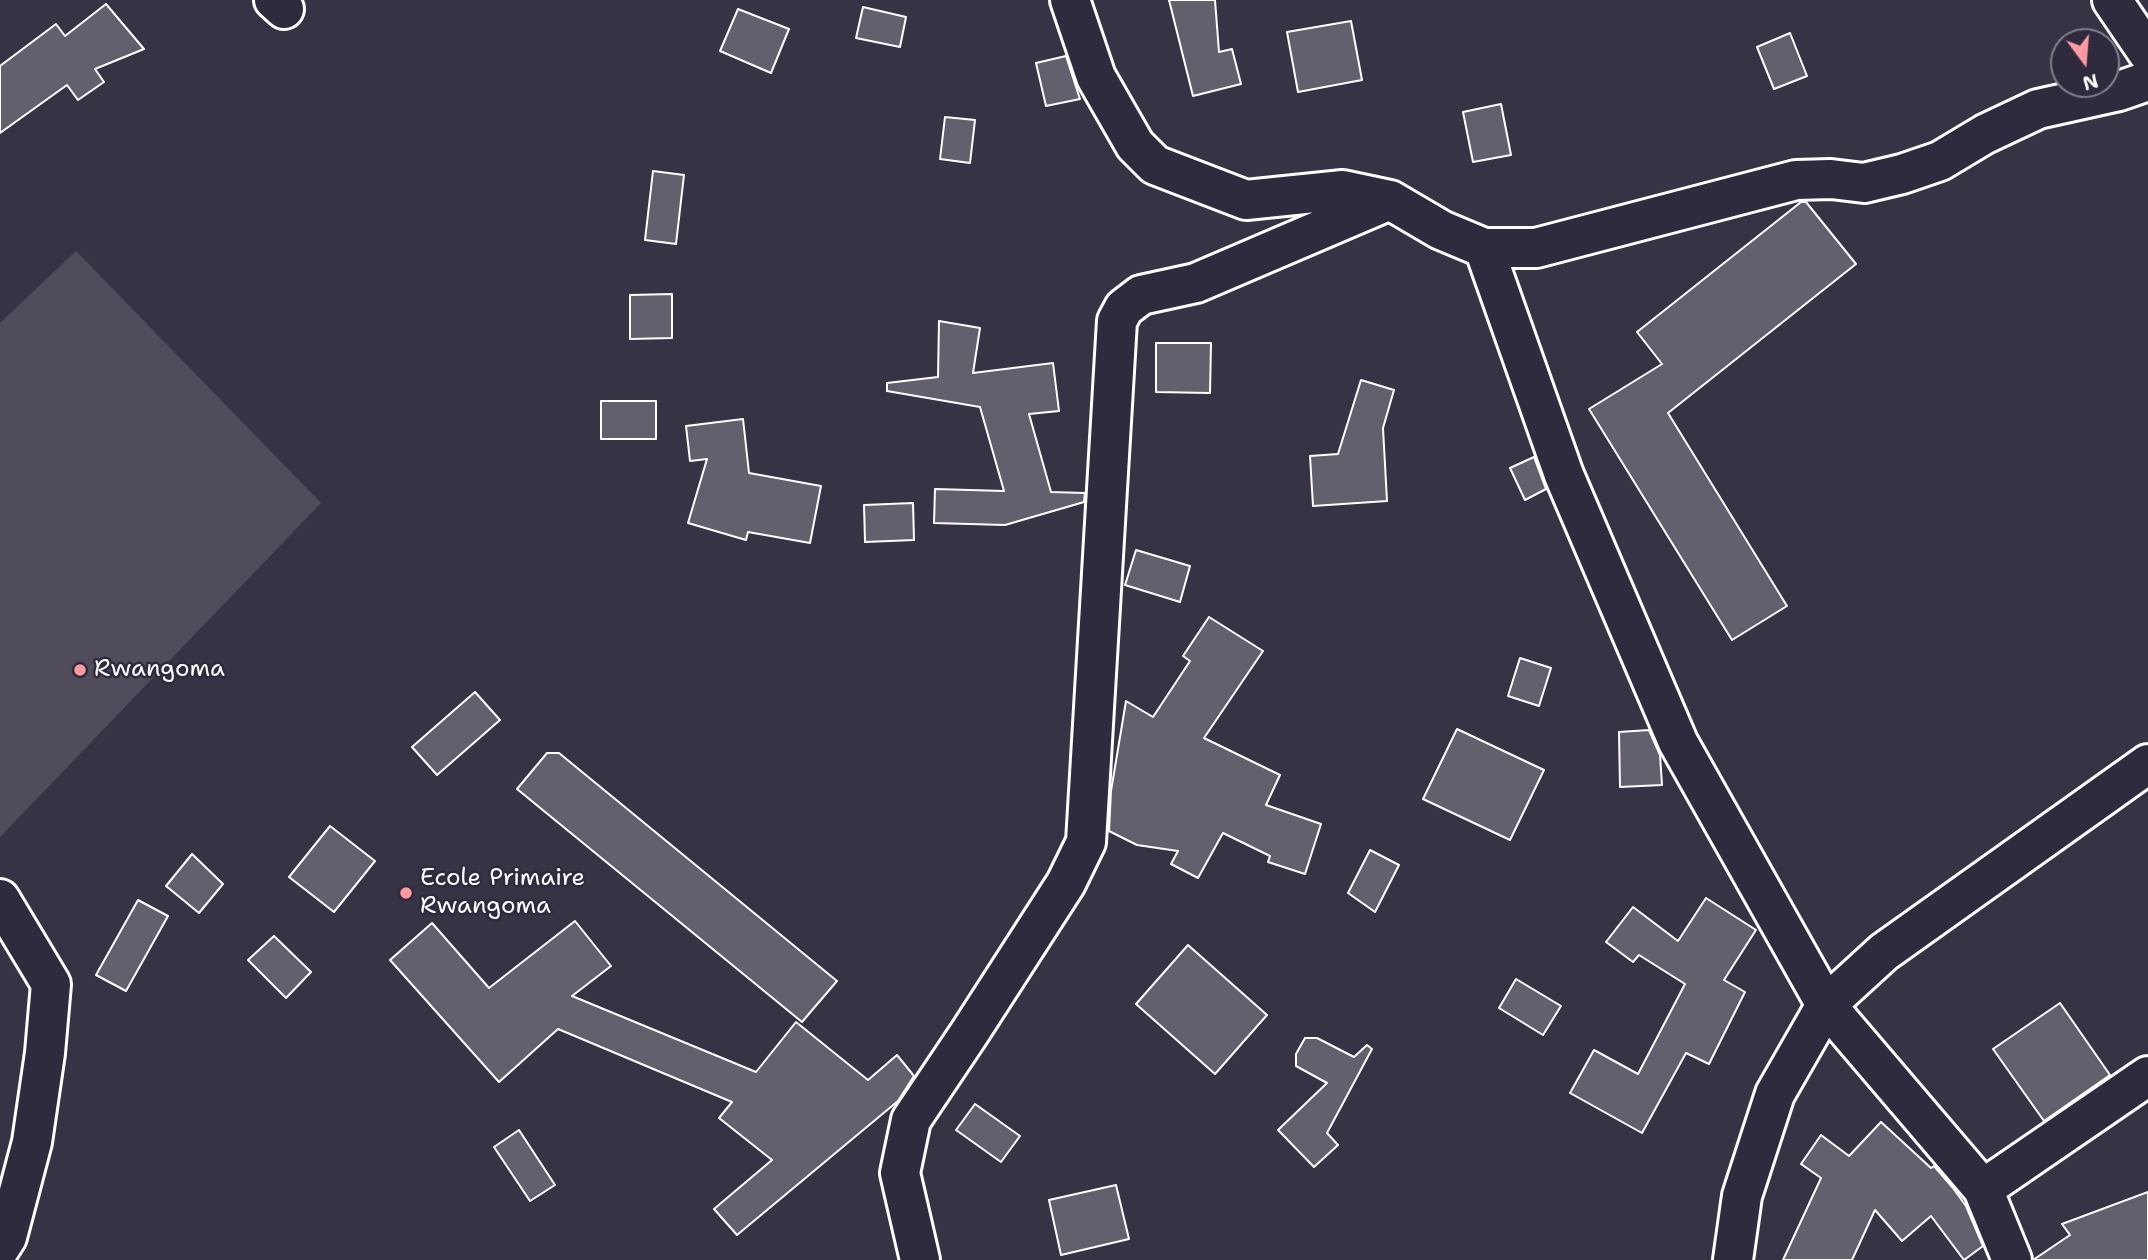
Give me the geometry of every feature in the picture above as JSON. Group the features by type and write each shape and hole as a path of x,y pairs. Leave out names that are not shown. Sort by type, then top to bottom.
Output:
{"street":[{"path":"1070,0 1096,77 1135,145 1155,165 1246,200 1343,190 1390,200 1441,230 1483,248 1536,248 1796,180 1830,179 1864,183 1902,174 1940,161 1985,134 2038,108 2119,91 2148,81"},
{"path":"2112,0 2148,53"},
{"path":"920,1260 900,1173 911,1119 1066,883 1086,842 1117,321 1124,308 1140,295 1196,283 1390,200"},
{"path":"1483,248 1564,475 1678,742 1826,1005 1983,1189 2012,1260"},
{"path":"1734,1260 1742,1195 1775,1094 1826,1005 1884,952 2148,764"},
{"path":"0,899 51,984 45,1053 32,1142 7,1237 0,1248"},
{"path":"1983,1189 2148,1076"}],"shaded area":[{"name":"Rwangoma","path":"76,251 321,503 0,837 0,323"}],"building":[{"path":"1169,0 1215,0 1219,52 1232,49 1241,84 1193,96"},
{"path":"106,4 144,49 95,69 104,82 78,100 67,85 0,133 0,66 56,24 65,36"},
{"path":"863,7 906,17 900,47 856,38"},
{"path":"738,9 789,29 771,73 720,51"},
{"path":"1351,21 1362,80 1298,92 1287,32"},
{"path":"1790,33 1807,76 1774,89 1757,47"},
{"path":"1066,56 1080,99 1046,106 1036,63"},
{"path":"1501,104 1511,155 1473,162 1463,112"},
{"path":"945,117 975,120 970,163 940,159"},
{"path":"653,171 684,175 676,244 645,240"},
{"path":"1801,202 1806,202 1856,264 1668,413 1787,606 1732,640 1589,409 1662,364 1637,332"},
{"path":"672,294 672,338 630,339 630,295"},
{"path":"939,321 980,328 973,373 1053,363 1059,411 1029,414 1051,492 1085,493 1084,502 1005,525 934,523 935,489 1004,491 980,407 887,391 887,383 938,377"},
{"path":"1156,343 1211,343 1210,393 1156,392"},
{"path":"1361,380 1394,390 1383,428 1387,501 1313,506 1310,456 1338,454"},
{"path":"601,401 656,401 656,439 601,439"},
{"path":"743,419 749,473 821,486 810,543 748,532 746,540 688,523 707,459 690,461 686,426"},
{"path":"1534,457 1546,489 1525,500 1510,468"},
{"path":"913,503 914,540 865,542 864,505"},
{"path":"1136,550 1190,566 1180,602 1125,585"},
{"path":"1209,617 1263,651 1204,738 1280,775 1266,805 1321,824 1305,874 1268,862 1270,856 1223,833 1198,878 1171,864 1178,851 1137,845 1109,831 1111,791 1126,701 1153,717 1190,661 1183,656"},
{"path":"1520,658 1551,668 1539,706 1508,696"},
{"path":"475,692 500,720 437,775 412,747"},
{"path":"1457,729 1544,770 1510,840 1423,799"},
{"path":"1649,730 1660,755 1662,785 1620,787 1619,732"},
{"path":"547,753 559,753 837,981 802,1022 517,789"},
{"path":"330,826 375,861 334,912 289,877"},
{"path":"1370,850 1399,865 1375,912 1348,893"},
{"path":"192,854 223,884 199,913 166,886"},
{"path":"1706,898 1756,930 1724,980 1745,992 1709,1064 1686,1053 1642,1133 1570,1093 1594,1050 1638,1074 1685,984 1639,955 1633,962 1606,942 1633,907 1678,941"},
{"path":"138,900 168,916 126,991 96,975"},
{"path":"575,921 611,966 572,996 756,1072 796,1022 868,1080 897,1055 914,1076 898,1101 737,1235 714,1209 772,1160 719,1118 732,1102 558,1029 499,1082 390,960 432,923 489,988"},
{"path":"274,936 311,972 286,998 248,960"},
{"path":"1188,945 1267,1015 1215,1074 1136,1004"},
{"path":"1516,979 1561,1006 1543,1035 1499,1008"},
{"path":"2060,1003 2110,1075 2044,1121 1993,1049"},
{"path":"1305,1038 1317,1038 1354,1057 1367,1045 1372,1049 1327,1133 1338,1145 1314,1167 1278,1130 1327,1083 1296,1066 1296,1054"},
{"path":"975,1104 1020,1136 1001,1162 956,1130"},
{"path":"1881,1122 1931,1168 1934,1166 1953,1188 1966,1206 1983,1246 1964,1260 1931,1216 1902,1241 1875,1210 1852,1260 1783,1260 1821,1178 1801,1164 1821,1135 1849,1156"},
{"path":"519,1130 555,1185 530,1201 494,1147"},
{"path":"1116,1185 1129,1239 1061,1255 1049,1200"},
{"path":"2148,1192 2148,1260 2033,1260 2070,1235 2062,1224"}],"place":[{"name":"Rwangoma","path":"80,670"},
{"name":"Ecole Primaire Rwangoma","path":"406,893"}]}
